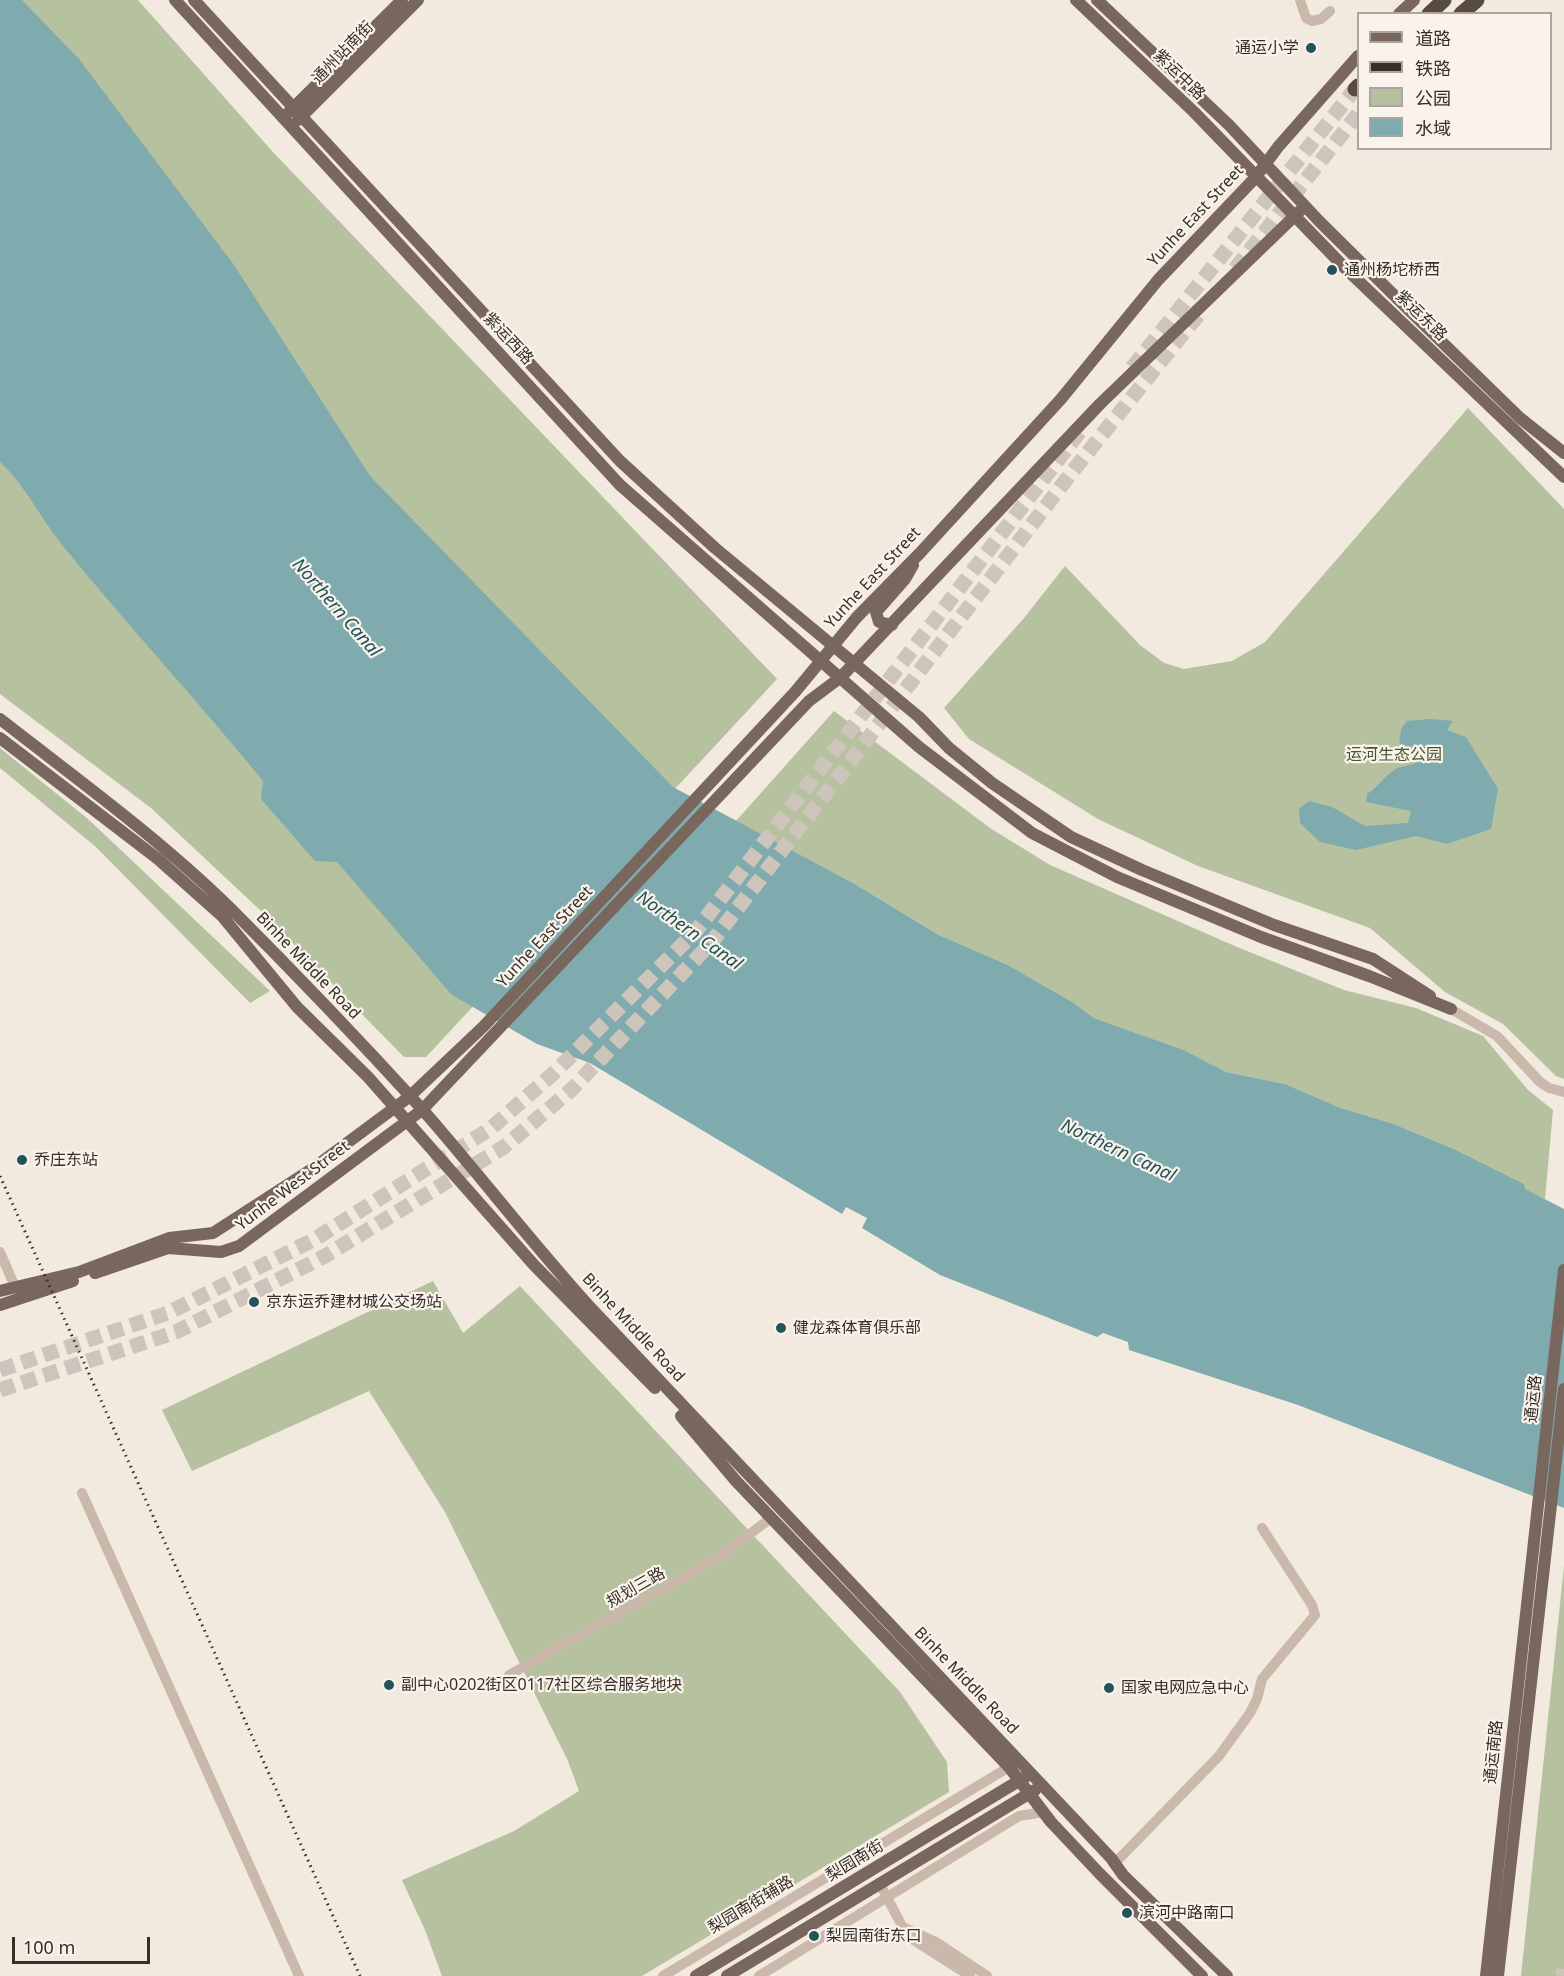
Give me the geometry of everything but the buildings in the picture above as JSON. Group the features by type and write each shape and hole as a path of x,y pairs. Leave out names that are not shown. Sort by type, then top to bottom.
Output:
{"highway":[{"path":"1431,12 1444,0"},
{"path":"1463,12 1477,0"}],"main road":[{"name":"紫运西路","path":"175,0 620,485 919,747 997,808 1072,855 1117,877 1261,937 1369,976 1451,1009"},
{"name":"紫运西路","path":"194,0 620,461 715,548 919,717 949,748 992,783 1071,837 1274,925 1373,959 1451,1009"},
{"name":"通州站南街","path":"298,112 402,0"},
{"name":"通州站南街","path":"286,122 418,0"},
{"name":"紫运中路","path":"1076,0 1194,112 1255,178"},
{"name":"紫运中路","path":"1098,0 1229,125 1267,165"},
{"path":"1401,12 1413,0"},
{"name":"Yunhe East Street","path":"394,1107 410,1097 484,1026 795,692 857,616 920,553 1061,399 1158,280 1267,165 1278,147 1357,58"},
{"name":"紫运东路","path":"1267,165 1305,206 1520,418 1564,453"},
{"name":"紫运东路","path":"1255,178 1564,477"},
{"name":"Yunhe East Street","path":"422,1110 809,701 841,677 1100,404 1305,206"},
{"path":"892,625 879,622 875,618 876,612 905,579 920,553"},
{"name":"Binhe Middle Road","path":"0,719 165,849 230,908 422,1110 537,1248 597,1315 1036,1790 1114,1863 1123,1875 1227,1976"},
{"name":"Binhe Middle Road","path":"0,738 158,859 222,916 297,1007 407,1121 534,1264 680,1413 735,1481 1009,1767 1025,1777"},
{"name":"Yunhe West Street","path":"0,1305 17,1292 170,1238 213,1233 312,1169 394,1107"},
{"name":"Yunhe West Street","path":"0,1291 17,1292 168,1248 221,1252 239,1246 422,1110"},
{"name":"通运路","path":"1540,1533 1564,1270"},
{"name":"通运路","path":"1540,1533 1564,1389"},
{"name":"通运南路","path":"1486,1976 1540,1533"},
{"name":"通运南路","path":"1498,1976 1540,1533"},
{"name":"梨园南街","path":"696,1976 1025,1777"},
{"name":"Binhe Middle Road","path":"1036,1790 1044,1812 1100,1874 1202,1976"},
{"name":"梨园南街","path":"727,1976 1036,1790"}],"street":[{"path":"1300,0 1305,18 1312,21 1321,19 1330,10"},
{"path":"1451,1009 1497,1036 1549,1088 1564,1092"},
{"path":"0,1252 17,1292"},
{"path":"82,1493 299,1976"},
{"name":"规划三路","path":"509,1675 718,1558 771,1518"},
{"path":"1114,1863 1219,1756 1250,1713 1257,1699 1262,1679 1315,1615 1312,1605 1262,1528"},
{"name":"梨园南街辅路","path":"663,1976 1009,1767"},
{"path":"759,1976 1018,1816 1044,1812"},
{"path":"880,1884 902,1926 912,1939 970,1976"},
{"path":"902,1926 936,1942 987,1976"}],"green space":[{"path":"0,0 138,0 272,151 777,679 426,1057 404,1057 260,910 151,808 0,694"},
{"name":"运河生态公园","path":"1468,408 1564,509 1564,1079 1556,1076 1503,1024 1445,992 1370,928 1198,866 1098,819 969,739 944,708 1024,618 1065,566 1140,645 1164,663 1184,669 1232,661 1265,642"},
{"path":"834,711 990,828 1050,865 1237,947 1344,990 1416,1008 1483,1036 1528,1090 1553,1110 1545,1199 1524,1189 1524,1184 1454,1149 1394,1124 1341,1108 1285,1084 1226,1072 1184,1050 1094,1018 1074,1003 1008,965 937,934 855,884 736,821"},
{"path":"0,748 88,819 270,991 250,1003 96,847 0,768"},
{"path":"433,1281 463,1333 520,1286 900,1692 947,1762 949,1792 642,1976 442,1976 425,1930 402,1880 514,1831 579,1791 568,1761 445,1512 369,1391 192,1471 162,1410"},
{"path":"1564,1566 1564,1976 1521,1976"}],"water":[{"name":"Northern Canal","path":"0,0 22,0 79,59 234,265 370,476 673,787 855,884 937,934 1008,965 1074,1003 1094,1018 1184,1050 1226,1072 1285,1084 1341,1108 1394,1124 1454,1149 1524,1184 1525,1189 1564,1209 1564,1508 1298,1405 1129,1350 1128,1342 1103,1333 1097,1337 940,1275 862,1228 867,1218 846,1207 842,1214 590,1063 537,1044 452,995 337,862 315,861 261,799 263,781 63,546 18,481 0,462"},
{"path":"1431,719 1453,721 1447,730 1466,737 1498,789 1491,829 1447,844 1416,836 1356,850 1320,842 1300,823 1299,808 1310,801 1332,807 1365,826 1408,823 1411,811 1366,802 1367,794 1399,767 1421,760 1416,750 1399,743 1401,729 1407,721"}],"tunnel":[{"path":"1132,368 1355,89"},
{"path":"1235,269 1357,115"},
{"path":"0,1390 176,1332 325,1256 504,1147 571,1090 711,943 1076,467 1203,309"},
{"path":"0,1370 168,1313 315,1239 490,1129 555,1072 695,932 1081,430"},
{"path":"1563,1976 1564,1969"}],"railway":[{"path":"0,1176 360,1976"}],"place":[{"name":"通运小学","path":"1311,48"},
{"name":"通州杨坨桥西","path":"1332,270"},
{"name":"乔庄东站","path":"22,1160"},
{"name":"京东运乔建材城公交场站","path":"254,1302"},
{"name":"健龙森体育俱乐部","path":"781,1328"},
{"name":"副中心0202街区0117社区综合服务地块","path":"389,1685"},
{"name":"国家电网应急中心","path":"1109,1688"},
{"name":"滨河中路南口","path":"1127,1913"},
{"name":"梨园南街东口","path":"814,1936"}]}
